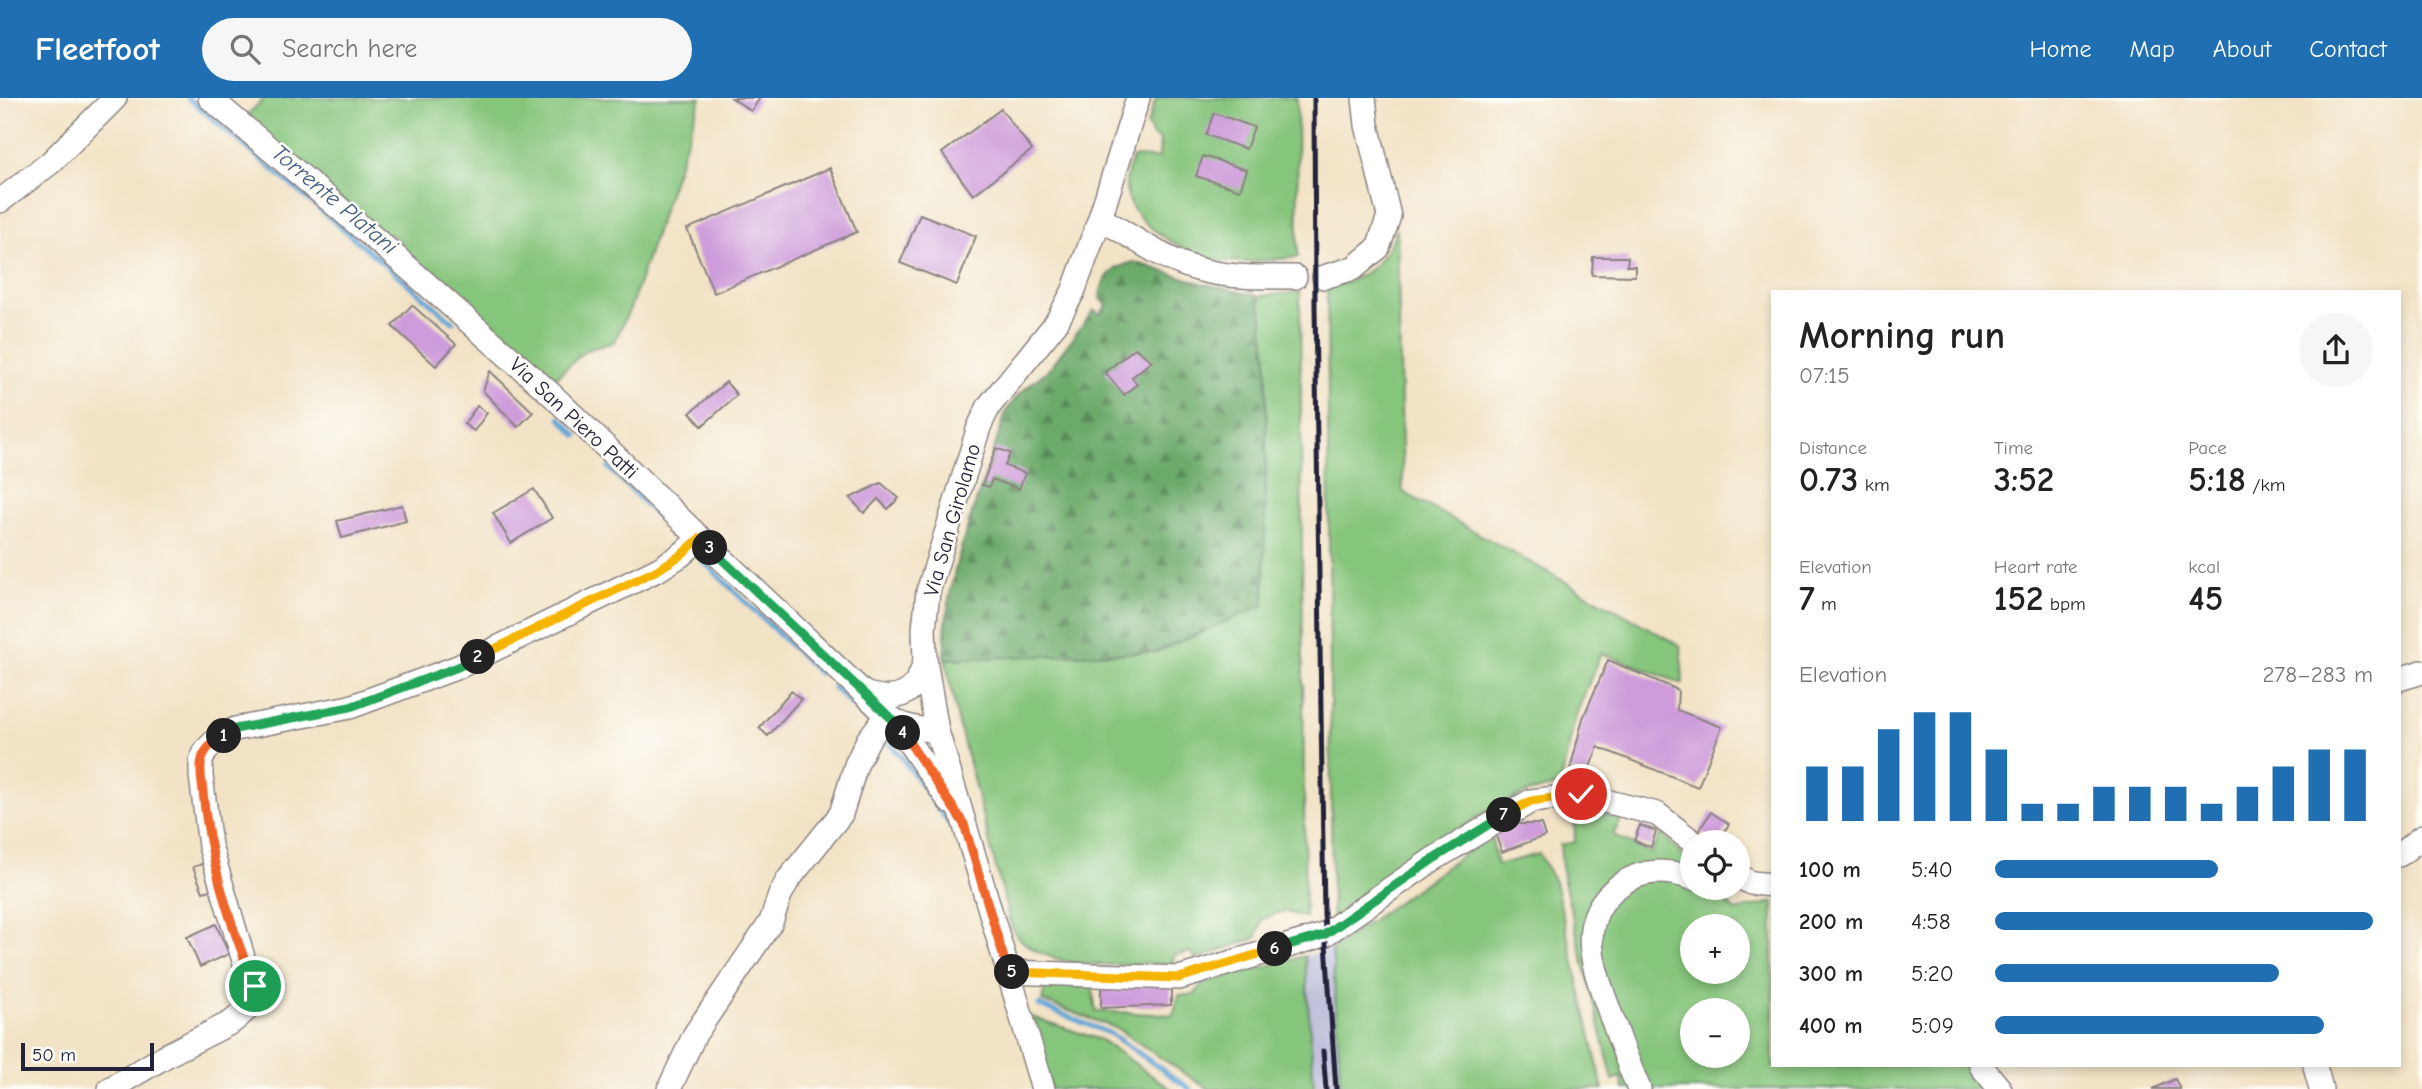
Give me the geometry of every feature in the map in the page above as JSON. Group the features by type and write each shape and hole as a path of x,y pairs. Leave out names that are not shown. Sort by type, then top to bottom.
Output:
{"street":[{"path":"0,201 50,163 115,98"},
{"name":"Via San Piero Patti","path":"210,98 551,394 891,718 916,729 937,731"},
{"name":"Via San Girolamo","path":"1043,1089 937,731 925,660 923,629 928,592 979,426 989,406 1056,323 1073,292 1138,98"},
{"path":"1324,277 1354,268 1378,248 1389,216 1367,125 1364,98"},
{"path":"1100,218 1155,251 1196,269 1237,276 1295,277"},
{"path":"110,1089 232,1022 253,1000 255,986 228,910 210,846 204,810 201,761 206,750 215,741 235,729 350,707 458,667 659,569 681,555 700,538"},
{"path":"864,693 879,698 904,694 915,686 925,660"},
{"path":"2401,678 2422,672"},
{"path":"669,1089 695,1034 771,922 788,880 841,814 856,765 868,740 891,718 964,824"},
{"path":"1008,972 1179,978 1324,935 1432,860 1531,801 1581,794 1657,814 1680,832"},
{"path":"2401,853 2422,837"},
{"path":"1639,1089 1593,965 1591,938 1595,916 1605,898 1633,876 1652,871 1680,874"},
{"path":"1750,882 1771,885"},
{"path":"1982,1067 2000,1089"},
{"path":"2315,1067 2321,1089"}],"shaded area":[{"path":"1332,948 1341,1089 1314,1089 1305,956"}],"green space":[{"path":"265,98 701,98 631,306 614,342 586,350 554,379 404,254 403,244 391,234 382,235 246,116"},
{"path":"1156,98 1297,98 1298,257 1238,262 1218,260 1179,246 1142,219 1128,198 1126,182 1133,157 1159,158 1160,139 1154,137 1147,125"},
{"path":"1397,228 1403,492 1681,646 1683,684 1601,653 1576,715 1560,785 1527,793 1488,810 1429,851 1422,847 1411,856 1412,862 1332,918 1327,289 1352,280 1371,269 1386,252"},
{"path":"1134,262 1201,283 1259,296 1267,358 1264,605 1156,652 945,659 946,627 956,564 1006,411 1020,393 1049,369 1094,310 1100,314 1107,305 1100,298 1103,284 1110,274 1120,266"},
{"path":"1300,292 1305,917 1283,911 1262,919 1256,938 1196,959 1190,952 1174,955 1173,963 1085,964 1043,954 1026,944 1012,929 958,721 945,659 1156,652 1264,605 1267,358 1259,296"},
{"path":"1574,811 1594,811 1621,819 1613,835 1651,853 1661,833 1680,853 1680,900 1724,900 1735,911 1771,902 1771,1067 1979,1067 1990,1089 1624,1089 1621,1077 1613,1080 1563,878 1560,845 1575,842"},
{"path":"1491,835 1497,865 1539,854 1555,882 1603,1089 1341,1089 1332,949"},
{"path":"1305,956 1314,1089 1208,1089 1116,1028 1042,1001 1045,987 1092,986 1096,1011 1173,1015 1179,995 1194,995 1203,983"},
{"path":"1032,1017 1101,1040 1171,1089 1051,1089"}],"building":[{"path":"732,98 760,98 751,111"},
{"path":"1001,109 1032,150 973,195 942,153"},
{"path":"1214,113 1254,127 1246,149 1206,135"},
{"path":"1203,156 1247,170 1240,190 1196,176"},
{"path":"830,168 857,232 714,293 687,229"},
{"path":"920,214 976,236 957,285 900,263"},
{"path":"1593,257 1628,257 1627,266 1635,266 1635,276 1592,275"},
{"path":"412,305 456,344 436,366 392,326"},
{"path":"1135,348 1152,361 1132,377 1137,384 1124,395 1105,372"},
{"path":"490,371 533,412 518,427 483,391"},
{"path":"726,382 737,395 702,426 690,413"},
{"path":"477,406 487,413 474,431 464,424"},
{"path":"996,448 1010,453 1005,466 1025,473 1019,489 992,479 989,487 982,485"},
{"path":"881,483 899,498 888,509 878,499 864,513 850,498"},
{"path":"534,489 552,518 511,543 493,513"},
{"path":"402,505 406,521 342,538 337,521"},
{"path":"1608,660 1678,690 1677,710 1722,727 1698,787 1598,747 1587,774 1570,770 1583,718"},
{"path":"791,691 801,699 768,736 759,728"},
{"path":"1711,812 1729,824 1725,830 1700,830"},
{"path":"1518,824 1541,824 1545,836 1502,852 1495,833"},
{"path":"1640,825 1656,831 1651,847 1634,841"},
{"path":"205,863 211,890 203,892 193,867"},
{"path":"216,924 229,954 200,967 187,937"},
{"path":"1171,984 1171,1005 1101,1008 1101,987"},
{"path":"2175,1079 2180,1089 2153,1089"}],"waterway":[{"name":"Torrente Platani","path":"188,98 453,322"},
{"name":"Torrente Platani","path":"560,418 577,436"},
{"name":"Torrente Platani","path":"609,468 682,541"},
{"name":"Torrente Platani","path":"697,555 819,673"},
{"name":"Torrente Platani","path":"833,687 870,723"},
{"name":"Torrente Platani","path":"882,735 900,755 958,836"},
{"name":"Torrente Platani","path":"1039,1005 1111,1034 1190,1089"}],"railway":[{"path":"1314,98 1324,915 1336,1089"},
{"path":"1323,1051 1326,1089"}],"route":[{"path":"255,986 245,964 210,846 201,776 201,761 206,750 235,729 350,707 458,667 659,569 681,555 700,538 894,721 964,824 1008,972 1179,978 1324,935 1432,860 1531,801 1581,794"}]}
